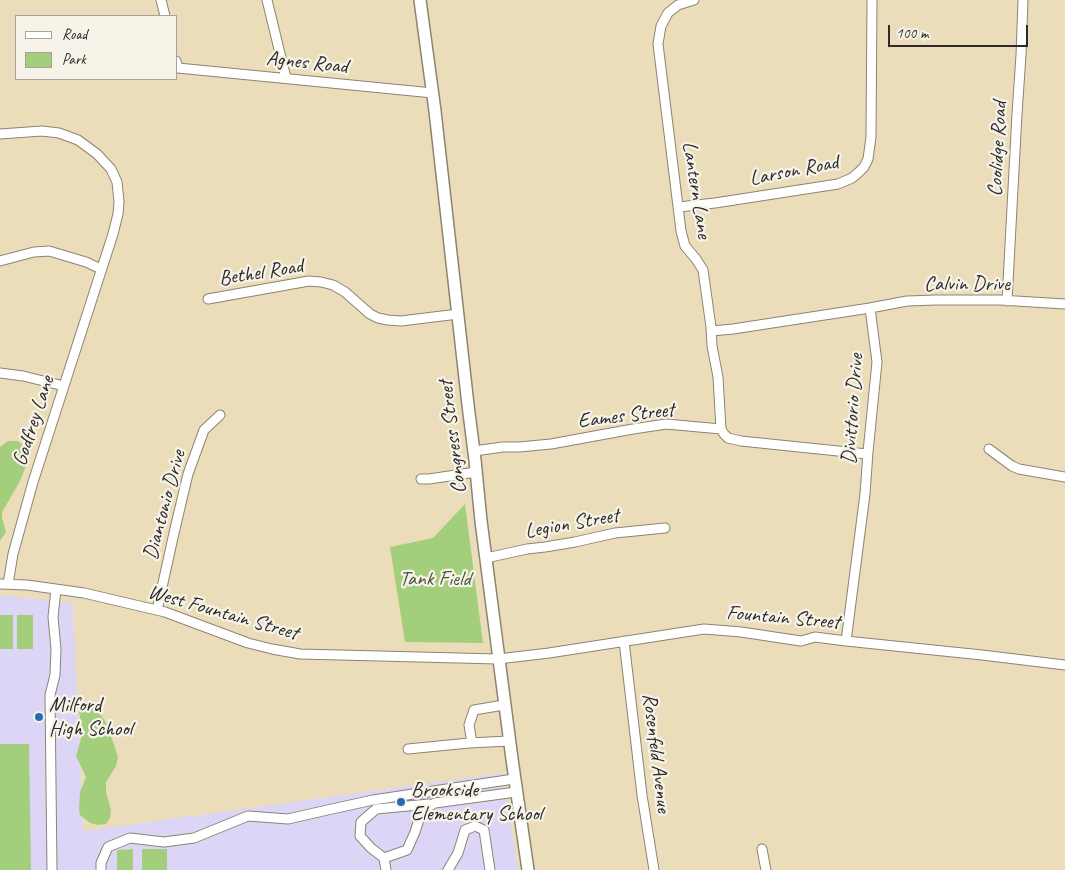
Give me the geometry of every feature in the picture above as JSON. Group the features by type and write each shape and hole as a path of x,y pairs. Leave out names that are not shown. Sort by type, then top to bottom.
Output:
{"main road":[{"name":"Congress Street","path":"420,0 433,93 498,659 528,870"}],"street":[{"path":"161,0 165,15"},
{"path":"267,0 286,78"},
{"name":"Lantern Lane","path":"694,0 672,8 661,26 658,44 681,231 685,246 703,270 712,346 718,377 721,429"},
{"name":"Larson Road","path":"679,207 838,184 860,172 868,159 871,137 872,0"},
{"name":"Coolidge Road","path":"1007,301 1022,55 1023,0"},
{"name":"Agnes Road","path":"178,65 433,93"},
{"name":"Godfrey Lane","path":"0,134 36,130 65,135 78,140 102,159 111,169 117,182 119,195 119,209 113,234 33,482 4,584"},
{"path":"0,261 34,252 48,251 86,262 101,269"},
{"name":"Bethel Road","path":"208,299 309,281 333,285 345,292 370,314 378,318 401,321 458,314"},
{"name":"Calvin Drive","path":"870,308 936,300 1065,304"},
{"path":"711,331 870,308"},
{"name":"Divittorio Drive","path":"846,641 865,494 867,454 877,362 870,308"},
{"path":"0,374 23,376 64,386"},
{"name":"Diantonio Drive","path":"157,610 188,474 204,430 220,415"},
{"name":"Eames Street","path":"474,451 551,444 666,424 721,429 728,438 741,441 867,454"},
{"path":"989,449 1018,469 1065,477"},
{"path":"422,479 476,472"},
{"name":"Legion Street","path":"486,558 615,533 665,528"},
{"name":"West Fountain Street","path":"4,584 27,585 84,593 157,610 272,650 300,654 498,659"},
{"path":"52,870 50,695 55,675 54,616 56,589"},
{"name":"Fountain Street","path":"498,659 704,629 741,632 801,641 816,637 1065,665"},
{"name":"Rosenfeld Avenue","path":"624,641 642,795 654,870"},
{"path":"472,743 469,725 474,710 504,706"},
{"path":"408,749 509,741"},
{"path":"101,870 101,863 108,847 130,838 164,842 194,838 248,816 288,819 374,800 514,779"},
{"path":"386,870 384,858 360,836 361,822 376,808 435,803 516,792"},
{"path":"384,858 407,850 422,810 435,803"},
{"path":"448,870 458,853 465,830 475,826 484,830 490,870"},
{"path":"762,849 766,870"}],"shaded area":[{"path":"0,595 73,603 83,831 503,773 518,870 0,870"}],"green space":[{"path":"8,441 21,443 27,456 26,466 19,483 2,512 6,532 0,541 0,447"},
{"name":"Tank Field","path":"465,504 483,643 405,642 390,547 433,538"},
{"path":"0,615 13,615 13,649 0,649"},
{"path":"17,615 33,615 33,649 17,649"},
{"path":"87,704 95,707 107,724 118,757 116,766 106,782 106,792 111,810 110,818 106,824 98,825 90,823 80,815 79,810 80,792 86,777 76,756 83,732 79,712 81,706"},
{"path":"0,744 29,744 31,870 0,870"},
{"path":"133,849 133,870 117,870 117,850"},
{"path":"142,849 167,849 167,870 142,870"}],"place":[{"name":"Milford High School","path":"39,717"},
{"name":"Brookside Elementary School","path":"401,802"}]}
